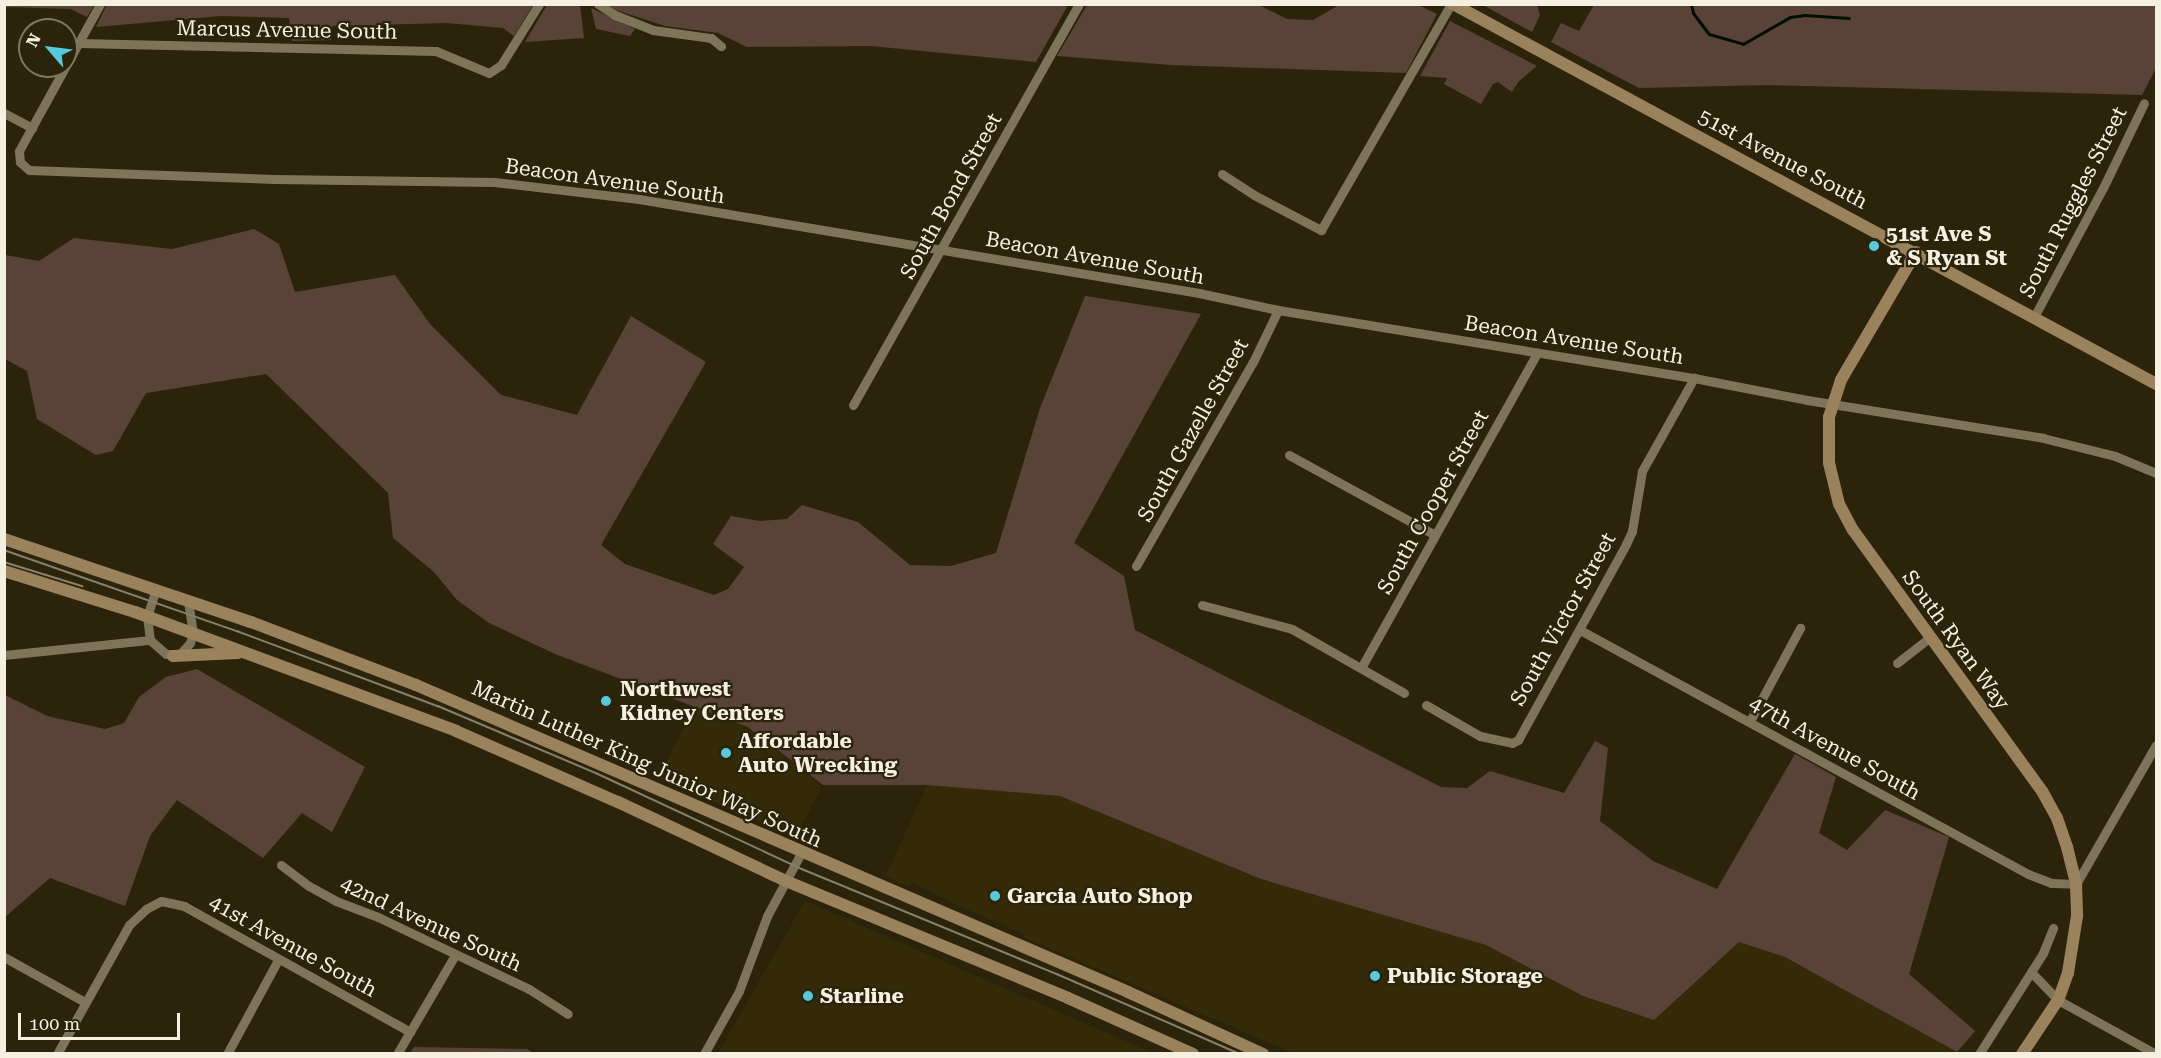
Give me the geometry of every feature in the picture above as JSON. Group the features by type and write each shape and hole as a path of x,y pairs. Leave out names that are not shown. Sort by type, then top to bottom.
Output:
{"main road":[{"name":"51st Avenue South","path":"1452,4 1916,252 2157,384"},
{"name":"South Ryan Way","path":"1916,252 1840,380 1829,417 1828,452 1832,483 1844,515 1929,638 2042,791 2057,818 2076,884 2075,943 2068,974 2058,1000 2022,1053"},
{"name":"Martin Luther King Junior Way South","path":"4,539 188,600 426,690 801,854 1128,992 1263,1053"},
{"path":"4,571 147,616 456,731 628,806 786,881 1068,998 1193,1053"},
{"path":"173,656 248,653"}],"street":[{"path":"4,113 32,128 100,4"},
{"name":"Marcus Avenue South","path":"79,43 436,51 489,73 501,65 539,4"},
{"path":"598,4 615,15 653,30 711,38 721,46"},
{"name":"South Bond Street","path":"853,405 1079,4"},
{"path":"1222,174 1254,195 1321,230 1452,4"},
{"name":"South Ruggles Street","path":"2034,317 2103,188 2144,103"},
{"name":"Beacon Avenue South","path":"32,128 19,151 20,162 33,171 516,184 639,199 1199,293 1278,310 2043,438 2115,456 2157,473"},
{"name":"South Gazelle Street","path":"1136,566 1253,362 1278,310"},
{"name":"South Cooper Street","path":"1361,668 1537,353"},
{"name":"South Victor Street","path":"1426,705 1480,736 1512,743 1518,740 1629,538 1643,470 1694,378"},
{"path":"1289,455 1434,535"},
{"path":"156,589 147,616 150,640 166,654 173,656 185,650 194,633 188,600"},
{"path":"1202,605 1292,629 1404,693"},
{"path":"1750,721 1800,628"},
{"name":"47th Avenue South","path":"1580,630 2028,874 2051,884 2076,884"},
{"path":"1897,663 1929,638"},
{"path":"4,655 150,640"},
{"path":"2076,884 2157,745"},
{"path":"704,1053 739,991 764,923 801,854"},
{"name":"42nd Avenue South","path":"281,865 309,886 336,901 378,917 529,989 568,1014"},
{"name":"41st Avenue South","path":"85,1002 129,925 155,903 167,901 184,906 410,1032"},
{"path":"1979,1053 2043,952 2053,928"},
{"path":"397,1053 455,955"},
{"path":"4,957 85,1002 57,1053"},
{"path":"227,1053 278,960"},
{"path":"2031,972 2058,1000 2156,1053"}],"shaded area":[{"path":"107,4 533,5 514,36 503,28 447,23 332,26 331,40 292,41 289,18 221,16 96,27"},
{"path":"4,5 94,5 87,17 71,9 5,7"},
{"path":"547,5 580,5 584,38 525,42"},
{"path":"608,5 1068,5 1036,62 871,46 747,47 718,33 665,26 616,10"},
{"path":"1087,5 1259,5 1287,19 1313,20 1339,5 1418,5 1437,14 1406,73 1171,65 1057,56"},
{"path":"1483,5 1537,5 1540,15 1532,32"},
{"path":"1594,5 2156,5 2156,68 2142,95 1767,85 1639,88 1551,42 1561,23 1579,31"},
{"path":"591,8 635,29 630,36 596,29"},
{"path":"1450,21 1537,66 1519,81 1512,92 1498,82 1493,84 1481,104 1444,84 1447,78 1420,76"},
{"path":"254,229 279,244 295,292 395,275 430,324 501,395 577,415 631,316 706,362 601,545 625,564 714,595 728,589 744,567 713,544 731,516 760,521 787,519 802,505 858,522 910,565 951,566 996,553 1040,408 1085,296 1201,314 1074,543 1124,576 1135,630 1441,787 1467,788 1490,771 1564,793 1595,741 1608,748 1600,821 1653,861 1717,889 1795,754 1836,777 1819,833 1847,850 1885,810 1949,837 1909,974 1975,1031 1957,1052 1785,957 1739,942 1654,1020 1583,996 1486,945 1261,879 1060,796 927,785 823,785 748,727 555,654 489,623 457,600 434,572 393,538 388,493 266,374 146,393 113,451 96,455 37,419 27,371 5,359 5,255 39,261 74,238 172,249"},
{"path":"197,669 365,767 332,832 302,813 263,858 177,800 150,836 125,906 50,878 5,917 5,695 47,716 105,729 124,723 139,697 166,677"},
{"name":"Affordable Auto Wrecking","path":"695,707 748,727 822,786 796,837 658,778"},
{"path":"927,785 1060,796 1261,879 1486,945 1583,996 1654,1020 1739,942 1785,957 1957,1052 1293,1053 1024,937 1025,934 952,903 912,882 909,887 886,876"},
{"path":"805,901 1153,1053 718,1053"},
{"path":"414,1047 527,1049 533,1053 410,1053"}],"waterway":[{"path":"1691,4 1693,13 1709,34 1743,44 1790,17 1805,15 1849,18"}],"tram line":[{"path":"4,550 237,631 438,706 596,773 802,869 1057,974 1240,1054"},
{"path":"4,562 82,586"}],"place":[{"name":"51st Ave S & S Ryan St","path":"1874,246"},
{"name":"Northwest Kidney Centers","path":"606,701"},
{"name":"Affordable Auto Wrecking","path":"726,753"},
{"name":"Garcia Auto Shop","path":"995,896"},
{"name":"Public Storage","path":"1375,976"},
{"name":"Starline","path":"808,996"}]}
